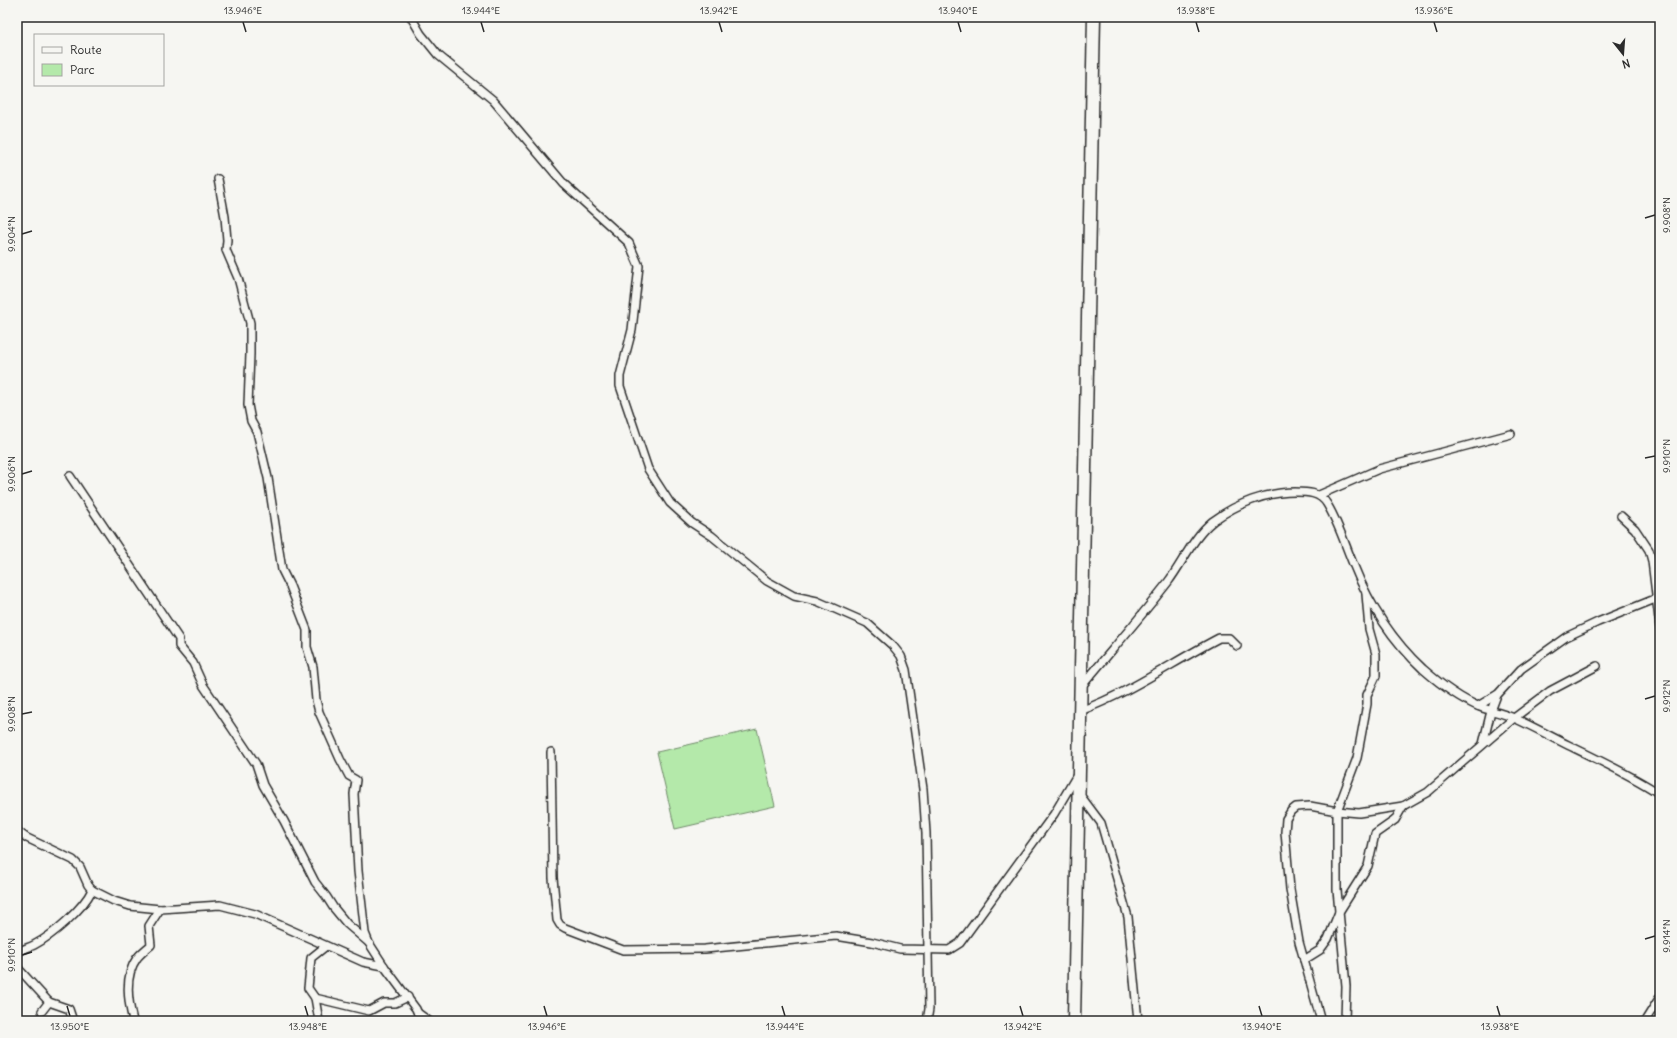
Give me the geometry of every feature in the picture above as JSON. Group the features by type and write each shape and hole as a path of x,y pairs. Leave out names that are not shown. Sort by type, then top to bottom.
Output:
{"main road":[{"path":"1074,1021 1080,795 1080,711 1094,17"}],"street":[{"path":"411,17 421,34 438,55 493,100 564,184 629,243 639,266 632,330 620,376 620,386 648,468 670,503 692,523 712,536 767,581 794,596 817,601 867,623 893,646 901,656 906,670 923,789 926,833 929,1009 927,1021"},
{"path":"218,179 225,217 227,240 226,250 238,278 250,323 248,405 251,422 257,432 268,478 282,570 290,586 307,630 308,646 313,666 316,700 319,712 340,759 350,776 356,780 354,794 358,871 362,892 363,922 370,943 384,966 408,997 421,1021"},
{"path":"1319,495 1379,469 1510,434"},
{"path":"70,476 179,640 179,646 193,663 202,685 248,749 274,807 284,821 315,882 347,924 370,943"},
{"path":"1081,688 1166,584 1203,531 1214,521 1252,500 1267,495 1284,492 1308,492 1319,495 1326,502 1366,592 1389,630 1424,670 1478,706 1514,718 1612,767 1660,794"},
{"path":"1621,516 1635,529 1649,550 1658,598 1660,628"},
{"path":"1345,1021 1346,986 1339,912 1336,851 1337,811 1357,758 1367,704 1367,695 1376,676 1376,654 1369,628 1366,592"},
{"path":"1478,706 1498,694 1521,669 1566,637 1598,622 1658,598"},
{"path":"1080,711 1106,701 1138,685 1219,638 1229,638 1237,646"},
{"path":"1321,1021 1299,942 1290,888 1285,832 1286,819 1291,811 1296,807 1310,806 1359,813 1403,806 1428,792 1514,718 1550,691 1597,666"},
{"path":"1483,744 1491,711 1498,694"},
{"path":"551,752 554,897 557,920 560,925 565,928 609,946 623,950 705,949 836,936 900,948 949,950 960,943 1054,814 1080,771"},
{"path":"1080,795 1101,823 1128,917 1138,1021"},
{"path":"1304,960 1320,950 1328,939 1339,912 1368,866 1375,834 1395,820 1403,806"},
{"path":"17,831 27,838 74,860 80,867 88,885 92,890 130,906 160,909 220,905 255,914 363,962 384,966"},
{"path":"17,953 34,945 60,926 88,900 92,890"},
{"path":"134,1021 128,987 129,978 136,959 151,945 149,926 160,909"},
{"path":"319,1021 315,998 308,988 312,958 326,946"},
{"path":"17,967 49,1002 69,1009 73,1021"},
{"path":"315,998 369,1011 384,1003 395,1003 408,997"},
{"path":"1645,1021 1660,998"},
{"path":"42,1011 49,1002"},
{"path":"929,1009 932,1021"},
{"path":"417,1012 429,1021"}],"green space":[{"path":"757,729 775,806 675,829 657,752"}]}
